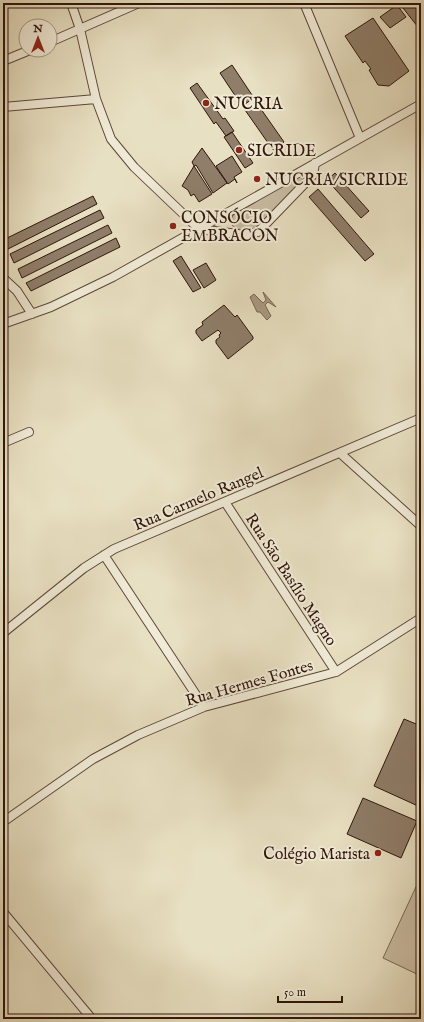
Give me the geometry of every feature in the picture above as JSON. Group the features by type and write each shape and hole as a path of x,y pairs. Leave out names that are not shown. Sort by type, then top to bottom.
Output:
{"street":[{"path":"71,3 80,29 96,99 107,129 118,149 134,167 199,229 245,235 258,232 313,175 315,163"},
{"path":"58,39 139,3"},
{"path":"304,3 360,138"},
{"path":"3,62 18,55"},
{"path":"3,107 96,99"},
{"path":"3,324 32,314 89,290 421,104"},
{"path":"3,278 17,291 32,314"},
{"name":"Rua Carmelo Rangel","path":"3,633 84,568 104,555 421,418"},
{"path":"3,444 29,432"},
{"path":"340,453 421,526"},
{"name":"Rua São Basílio Magno","path":"225,502 336,672"},
{"path":"104,555 204,708"},
{"name":"Rua Hermes Fontes","path":"3,822 93,759 138,735 204,708 336,672 421,618"},
{"path":"3,912 92,1019"}],"shaded area":[{"path":"298,177 301,177 303,181 261,227 245,231 237,229 230,223 233,215"},
{"path":"263,292 276,307 268,302 265,305 271,316 267,320 260,312 257,312 250,297 254,294 263,303 266,300"},
{"path":"421,876 421,976 383,958"}],"building":[{"path":"399,3 421,3 421,25 418,27"},
{"path":"397,5 406,17 390,28 380,17"},
{"path":"373,18 409,71 389,86 378,85 369,70 371,69 365,61 363,63 345,36"},
{"path":"232,65 254,98 242,106 220,73"},
{"name":"NUCRIA","path":"197,83 223,119 225,118 234,131 226,136 216,122 214,124 190,88"},
{"path":"256,102 284,142 273,150 245,110"},
{"name":"SICRIDE","path":"232,132 253,163 245,168 224,137"},
{"path":"202,148 227,183 213,193 196,165 194,166 192,162"},
{"path":"232,156 242,172 234,177 235,179 228,184 216,166"},
{"path":"194,166 212,194 199,202 194,194 191,196 188,190 182,186"},
{"path":"335,173 369,211 361,218 327,180"},
{"path":"318,189 374,254 365,261 309,197"},
{"path":"93,196 97,204 8,249 3,240"},
{"path":"100,210 104,218 14,263 10,254"},
{"path":"108,225 112,233 22,278 18,269"},
{"path":"116,238 120,247 31,291 26,283"},
{"path":"181,256 201,288 193,292 173,261"},
{"path":"206,263 216,280 204,288 193,270"},
{"path":"224,305 235,317 237,315 253,337 253,339 228,359 216,343 216,340 220,337 219,335 221,333 218,330 202,341 196,333 196,330 203,325 202,322"},
{"path":"404,719 421,726 421,799 418,806 374,786"},
{"path":"363,798 417,821 401,858 347,834"}],"place":[{"name":"NUCRIA","path":"206,103"},
{"name":"SICRIDE","path":"239,150"},
{"name":"NUCRIA/SICRIDE","path":"257,179"},
{"name":"CONSÓCIO EMBRACON","path":"173,226"},
{"name":"Colégio Marista","path":"378,853"}]}
